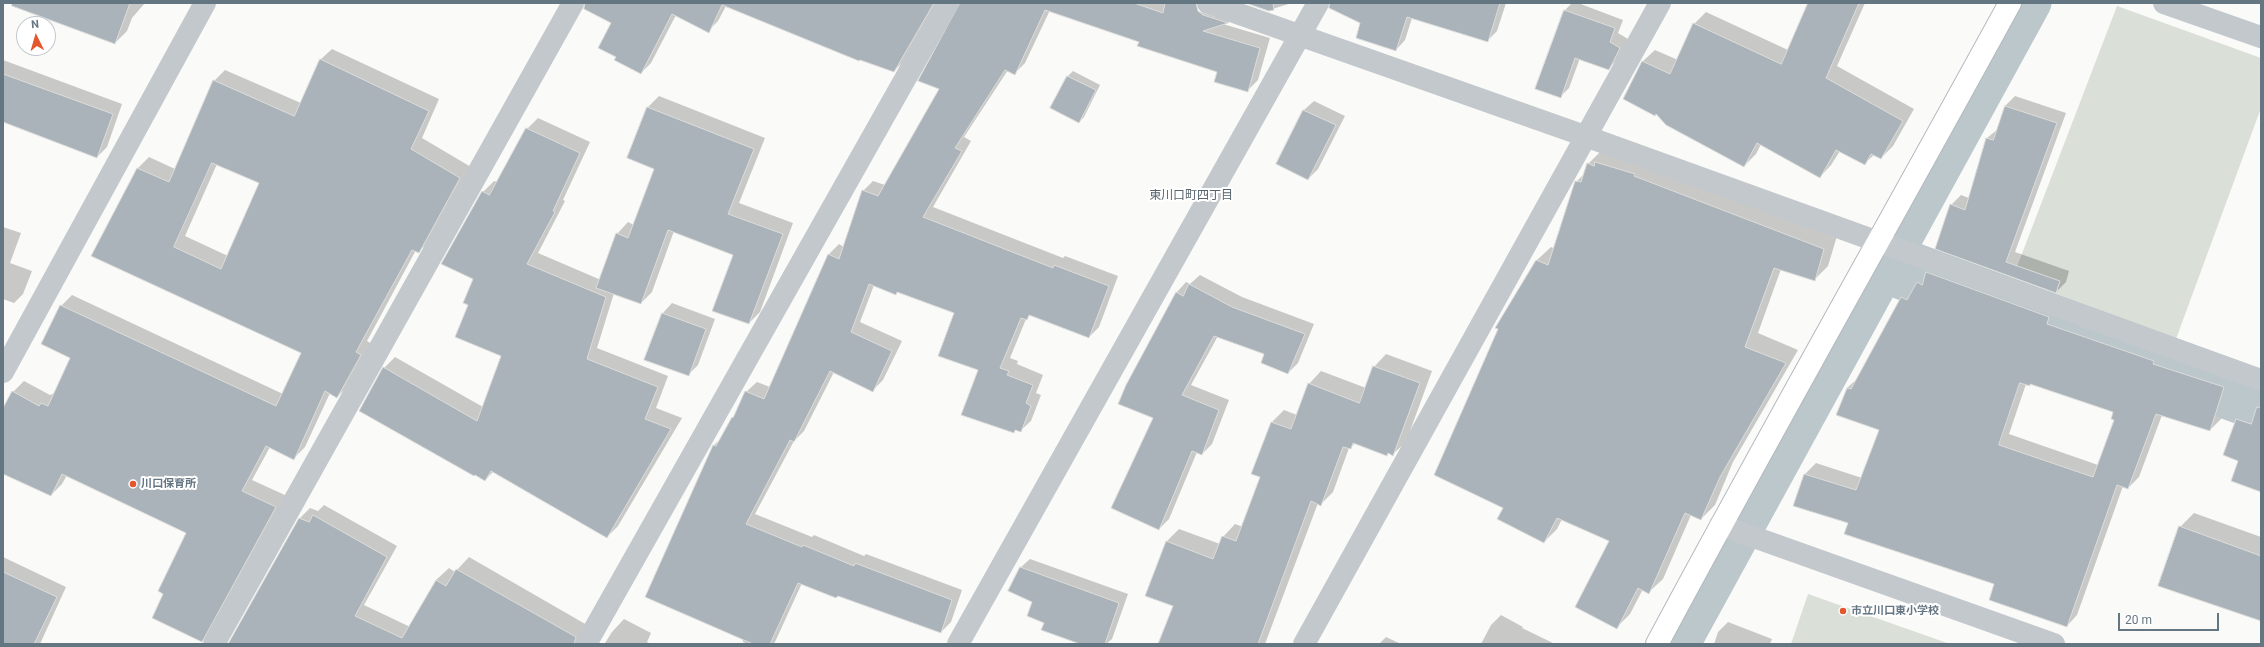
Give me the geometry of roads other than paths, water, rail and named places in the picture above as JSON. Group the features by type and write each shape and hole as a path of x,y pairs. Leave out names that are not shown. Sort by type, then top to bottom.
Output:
{"street":[{"path":"3,372 205,3"},
{"path":"214,644 573,3"},
{"path":"586,644 948,3"},
{"path":"1208,3 1585,136 2261,380"},
{"path":"958,644 1318,3"},
{"path":"1304,644 1660,3"},
{"path":"1657,644 1720,525 1879,243 2010,3"},
{"path":"2164,3 2261,37"},
{"path":"1720,525 2054,644"}],"waterway":[{"path":"1683,644 2034,3"},
{"path":"1891,265 2261,401"}],"place":[{"name":"川口保育所","path":"133,484"},
{"name":"市立川口東小学校","path":"1843,611"}],"district":[{"name":"東川口町四丁目","path":"1191,196"}]}
